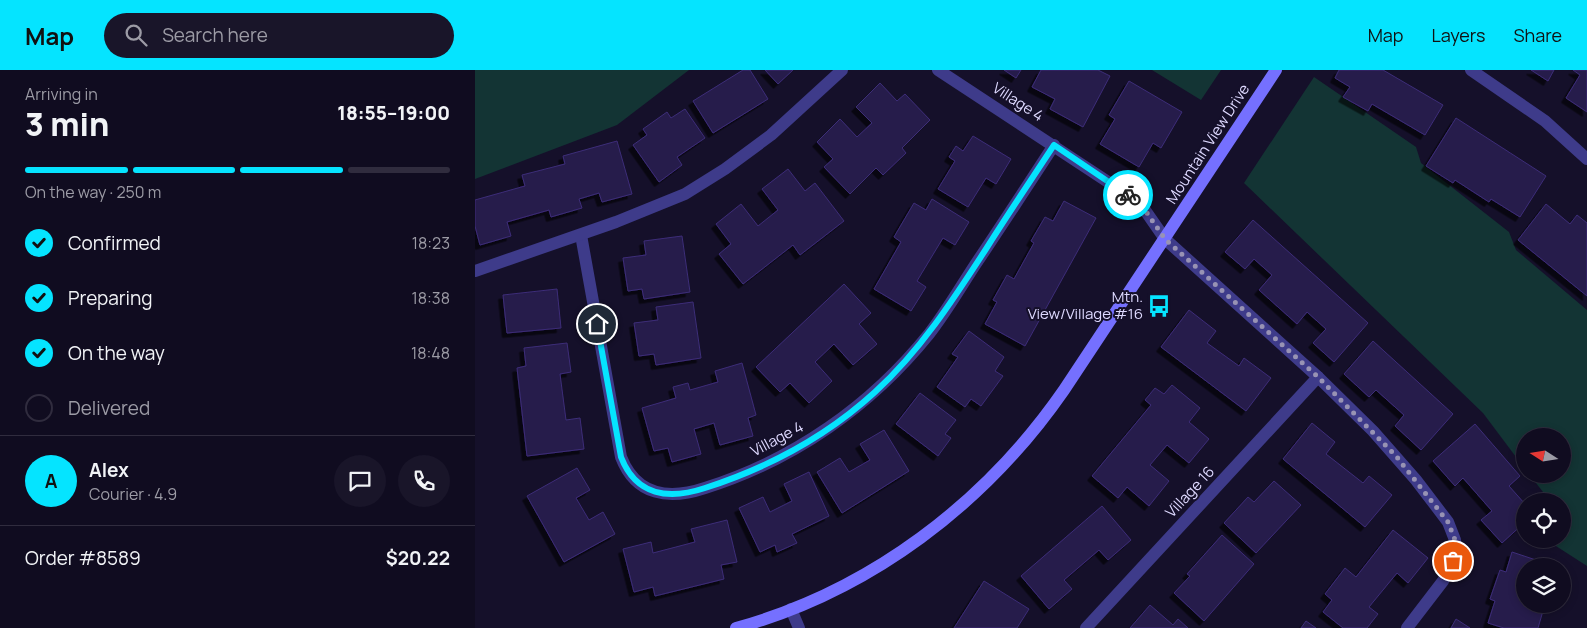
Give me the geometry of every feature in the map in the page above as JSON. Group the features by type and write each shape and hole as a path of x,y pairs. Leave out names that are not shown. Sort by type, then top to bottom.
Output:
{"street":[{"path":"475,271 581,235 685,194 725,169 771,135 842,70"},
{"name":"Village 4","path":"938,70 1140,203 1165,239"},
{"name":"Mountain View Drive","path":"736,628 791,609 838,588 882,564 944,520 984,485 1046,416 1276,70"},
{"path":"1471,70 1545,121 1587,159"},
{"name":"Village 4","path":"581,235 621,457 626,470 635,481 648,489 663,493 680,494 699,490 745,474 794,450 834,424 874,392 905,361 929,333 1054,145"},
{"path":"1165,239 1318,377 1396,456 1442,513 1452,531 1455,551 1449,572 1407,628"},
{"name":"Village 16","path":"1086,628 1318,377"},
{"path":"791,609 799,628"}],"green space":[{"path":"475,70 689,70 617,125 475,179"},
{"path":"1152,70 1221,70 1201,100"},
{"path":"1314,77 1416,147 1421,163 1509,232 1516,250 1587,310 1587,566 1559,548 1571,548 1571,493 1544,493 1536,483 1571,483 1571,428 1516,428 1516,457 1483,413 1244,183"}],"building":[{"path":"743,70 750,70 768,99 713,133 693,101"},
{"path":"765,70 793,70 778,84"},
{"path":"1004,70 1021,70 1016,78"},
{"path":"1041,70 1098,70 1110,76 1083,127 1050,109 1055,99 1032,87"},
{"path":"1339,70 1383,70 1443,105 1425,135 1372,104 1368,111 1343,97 1350,87 1335,78"},
{"path":"1531,70 1554,70 1548,81"},
{"path":"1573,70 1587,70 1587,112 1566,98 1580,75"},
{"path":"1129,81 1182,112 1161,148 1153,143 1139,167 1100,144 1115,119 1109,115"},
{"path":"880,83 897,101 905,94 930,120 902,148 906,153 883,175 876,168 850,194 824,167 833,159 817,142 840,119 857,137 872,123 856,107"},
{"path":"685,109 705,138 677,157 682,165 659,182 633,145 647,135 643,129 667,112 671,118"},
{"path":"1456,118 1546,176 1520,217 1491,199 1489,202 1455,180 1453,183 1426,166"},
{"path":"973,136 1011,159 996,184 986,178 968,207 938,189 955,161 949,157 956,146 963,151"},
{"path":"617,141 632,194 602,202 599,193 579,199 582,208 551,217 549,210 507,222 511,236 480,245 475,226 475,200 525,186 522,175 565,164 563,156"},
{"path":"788,169 805,191 815,183 844,221 800,255 793,245 743,284 719,254 731,244 716,224 741,204 758,226 778,210 762,189"},
{"path":"932,199 969,222 955,245 943,238 917,281 926,287 911,311 874,289 901,242 894,237 914,203 926,210"},
{"path":"1064,201 1096,218 1025,346 985,324 997,302 993,300 1007,275 1014,279 1034,243 1031,241 1045,217 1053,221"},
{"path":"1546,204 1570,224 1577,215 1587,223 1587,296 1518,240"},
{"path":"1253,220 1368,323 1334,362 1313,343 1326,329 1307,312 1297,324 1259,290 1272,275 1254,259 1245,269 1225,252"},
{"path":"682,236 690,292 644,299 642,289 628,291 623,258 646,255 644,241"},
{"path":"844,284 871,313 859,324 877,344 853,365 834,344 815,362 832,381 809,403 790,383 780,392 756,367"},
{"path":"557,289 561,328 507,333 503,295"},
{"path":"693,302 701,358 656,365 654,354 639,356 634,323 658,320 656,307"},
{"path":"1189,310 1216,331 1207,343 1239,366 1244,358 1271,378 1246,411 1161,347"},
{"path":"969,331 1004,357 995,371 1003,376 981,406 971,399 965,407 937,387 958,357 952,354"},
{"path":"1373,341 1453,414 1421,450 1395,426 1404,415 1376,390 1369,397 1344,374"},
{"path":"567,343 571,372 560,374 566,420 580,418 584,449 527,456 517,368 526,366 524,348"},
{"path":"742,363 756,415 748,418 753,436 720,445 714,423 694,429 701,454 672,462 668,448 654,451 642,408 676,398 673,387 688,383 690,390 718,382 715,371"},
{"path":"1172,385 1200,408 1189,422 1209,439 1189,463 1167,445 1150,465 1169,481 1149,506 1127,487 1118,498 1092,476 1151,405 1145,400 1155,388 1164,394"},
{"path":"920,393 956,420 945,434 951,438 938,456 896,424"},
{"path":"1312,423 1335,442 1326,454 1363,483 1369,476 1392,495 1365,527 1283,459"},
{"path":"1475,424 1516,471 1516,480 1509,486 1516,494 1516,530 1502,543 1481,520 1492,511 1463,478 1455,486 1433,461"},
{"path":"884,430 909,471 842,513 817,472 840,458 849,472 870,460 860,444"},
{"path":"577,468 590,490 576,498 589,520 603,512 615,534 564,562 527,496"},
{"path":"809,472 829,516 792,534 797,543 777,552 775,545 760,552 739,508 763,497 770,512 792,501 784,484"},
{"path":"1274,481 1301,505 1256,553 1224,523 1248,497 1254,502"},
{"path":"1102,506 1131,540 1108,560 1099,550 1064,580 1072,589 1049,609 1021,576"},
{"path":"727,520 737,562 721,565 724,579 655,596 653,587 634,592 623,549 651,542 653,553 695,542 691,529"},
{"path":"1393,530 1428,558 1408,583 1397,573 1369,607 1378,614 1367,628 1343,628 1323,612 1332,600 1325,594 1345,568 1356,577"},
{"path":"1222,535 1254,564 1204,621 1174,593 1190,576 1187,574"},
{"path":"1512,552 1530,558 1516,558 1516,613 1542,613 1538,628 1504,628 1488,623 1495,601 1490,599 1500,570 1506,572"},
{"path":"984,581 1029,609 1017,628 954,628"},
{"path":"1150,605 1173,625 1178,619 1188,628 1130,628"},
{"path":"1456,619 1470,628 1451,628"},
{"path":"1306,621 1316,628 1301,628"}],"way so far":[{"path":"1128,195 1140,203 1165,239 1318,377 1396,456 1448,522 1455,540 1453,561"}],"place":[{"name":"Mtn. View/Village #16","path":"1159,306"}],"route":[{"path":"597,324 621,457 626,470 635,481 648,489 663,493 680,494 699,490 745,474 794,450 855,408 893,374 929,333 944,312 1054,145 1128,195"}]}
